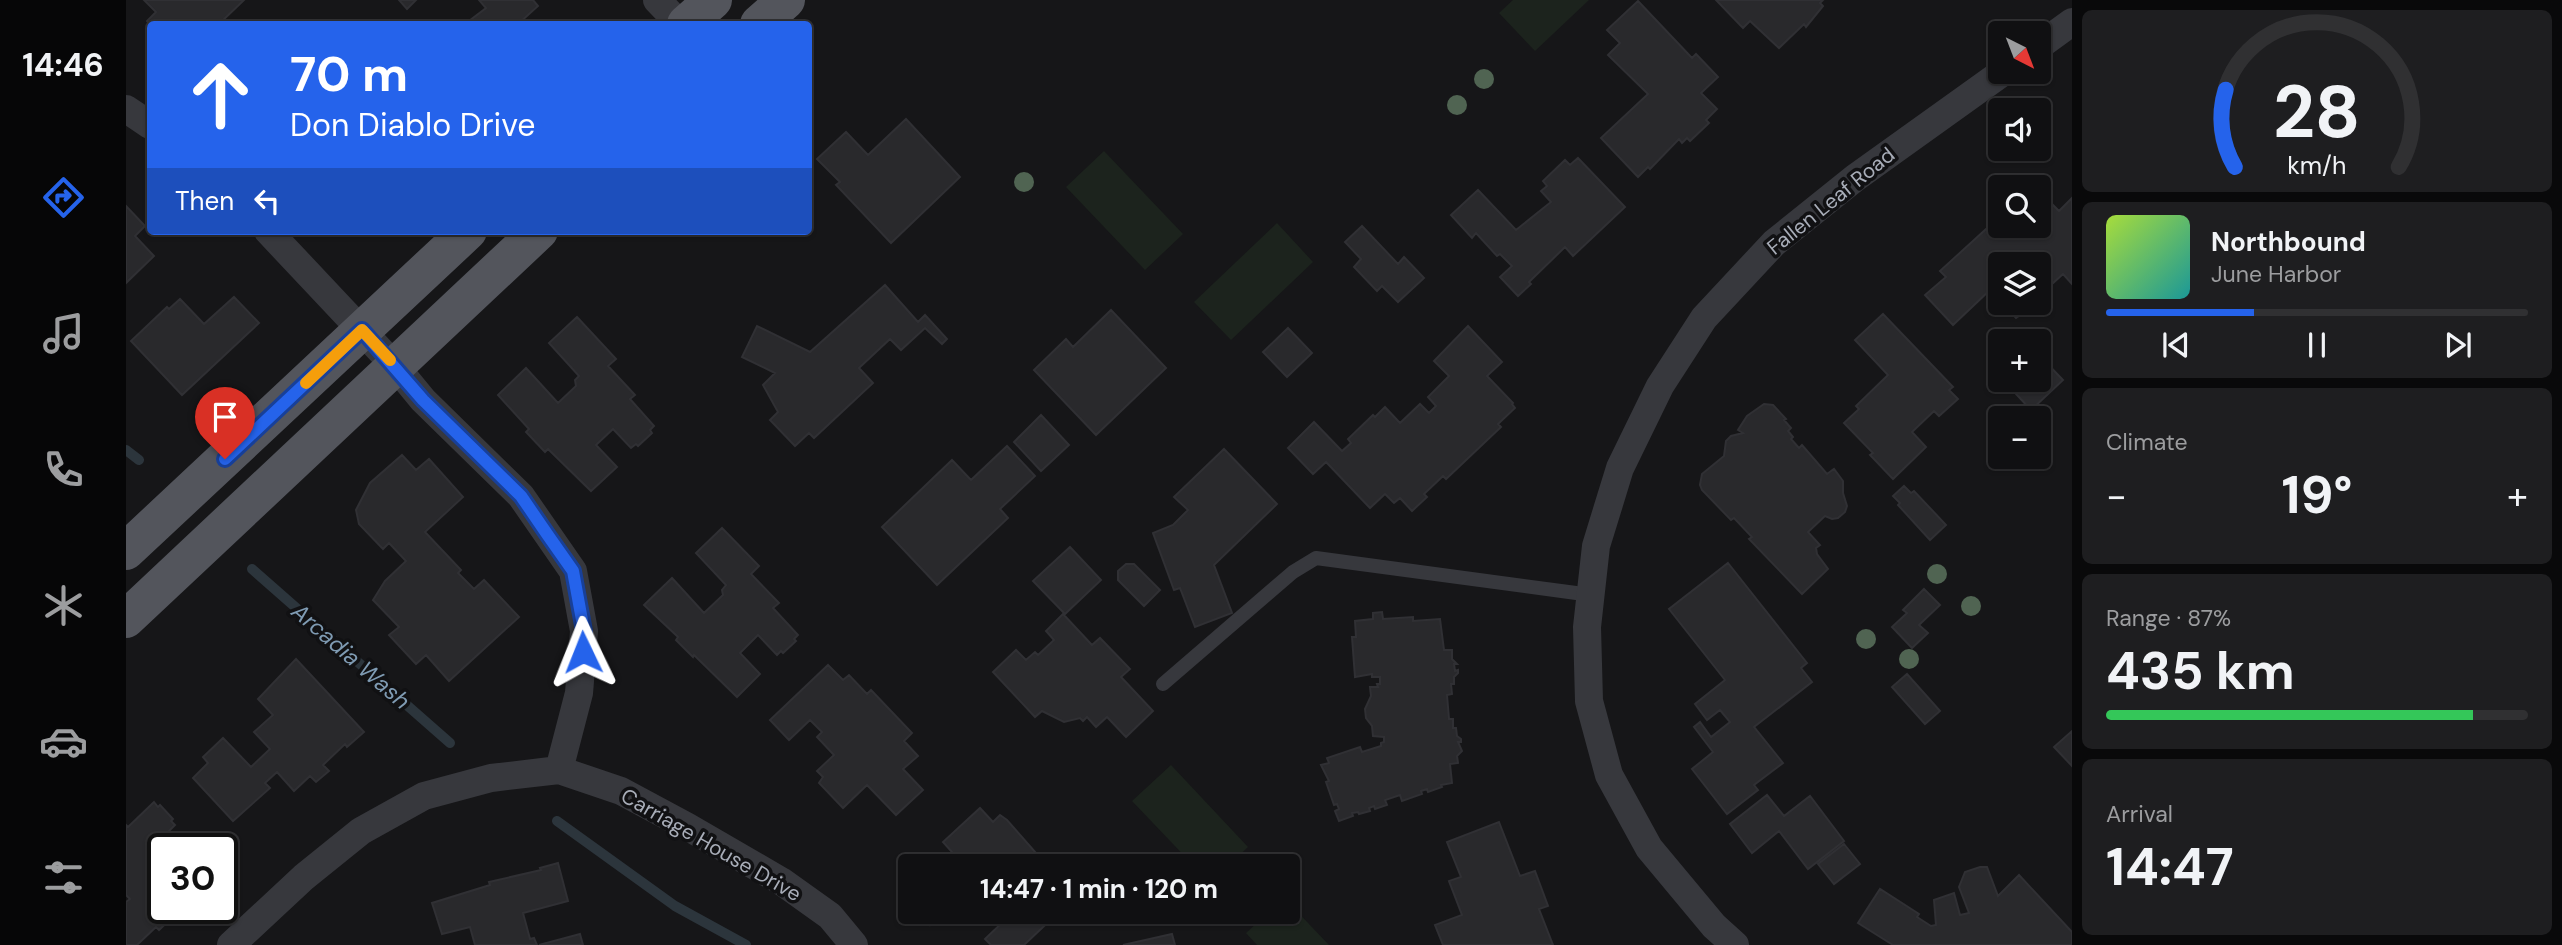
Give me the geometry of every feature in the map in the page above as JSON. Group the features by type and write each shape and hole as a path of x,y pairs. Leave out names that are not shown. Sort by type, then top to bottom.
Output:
{"main road":[{"path":"689,21 713,0"},
{"path":"762,21 786,0"},
{"path":"126,551 464,235"},
{"path":"126,619 535,235"}],"street":[{"path":"657,0 677,21"},
{"path":"2051,37 2072,22"},
{"name":"Fallen Leaf Road","path":"1727,939 1649,848 1609,775 1589,701 1587,627 1595,546 1620,468 1660,386 1704,318 1774,243 1855,178 1988,83"},
{"path":"126,109 147,123"},
{"path":"272,235 395,366 423,400 521,496 573,571 584,631 579,693 559,770"},
{"name":"Carriage House Drive","path":"231,945 304,877 360,831 424,796 491,778 559,770 621,791 781,881 830,916 854,945"}],"lane":[{"path":"1163,684 1293,572 1316,558 1591,595"}],"shaded area":[{"path":"1513,0 1589,0 1535,51 1499,13"},
{"path":"1104,151 1183,234 1145,270 1066,187"},
{"path":"1277,223 1313,262 1231,340 1194,302"},
{"path":"1171,765 1248,847 1241,854 1183,854 1132,801"},
{"path":"1300,915 1329,945 1257,945 1246,933 1256,924 1300,924"}],"building":[{"path":"144,0 244,0 222,21 147,21 156,12"},
{"path":"399,0 416,0 407,9"},
{"path":"479,0 533,0 538,6 521,21 469,21 486,8"},
{"path":"1716,0 1823,0 1820,3 1823,6 1806,27 1804,24 1779,48 1750,21 1743,28"},
{"path":"1638,1 1692,58 1696,54 1718,77 1701,93 1717,109 1706,120 1709,123 1690,141 1687,138 1682,143 1679,139 1650,169 1648,167 1638,177 1601,138 1648,94 1608,55 1620,43 1607,30"},
{"path":"906,119 960,177 891,243 836,185 840,182 817,159 846,132 868,155"},
{"path":"1578,158 1625,207 1573,256 1565,247 1518,296 1500,277 1512,266 1500,254 1497,256 1476,233 1472,238 1451,215 1478,190 1516,230 1551,202 1541,191 1547,186 1543,181 1565,160 1570,165"},
{"path":"2072,198 2072,284 2063,274 2051,285 2051,252 1988,252 1988,292 1953,325 1925,295 1946,277 1940,271 1988,227 1988,238 2051,238 2051,207 2053,205 2059,211"},
{"path":"126,206 145,226 135,236 154,256 126,283"},
{"path":"1362,226 1398,264 1404,257 1424,278 1398,302 1382,286 1377,291 1354,267 1361,259 1345,242"},
{"path":"885,285 918,322 925,315 947,339 942,344 925,328 901,350 890,339 859,368 873,383 814,438 809,433 795,446 770,420 778,412 763,385 775,373 742,357 757,326 810,352"},
{"path":"234,297 259,323 182,395 131,341 167,307 169,309 180,299 204,324"},
{"path":"1111,310 1166,368 1096,435 1034,370 1066,339 1073,347"},
{"path":"1883,314 1953,387 1949,390 1958,399 1939,416 1934,411 1912,432 1926,447 1893,479 1844,423 1859,409 1856,406 1888,375 1855,340"},
{"path":"577,317 616,359 608,366 635,395 630,399 654,426 650,430 652,433 638,446 636,444 631,448 613,429 596,445 617,467 591,491 548,449 545,452 526,432 529,429 498,395 526,368 558,403 576,386 575,380 579,376 549,343"},
{"path":"1468,326 1502,362 1487,376 1515,408 1498,424 1501,427 1446,479 1443,476 1424,494 1427,497 1412,511 1400,498 1394,503 1385,494 1370,508 1326,462 1313,474 1288,448 1314,422 1342,451 1351,443 1348,439 1385,407 1400,423 1420,404 1429,413 1436,406 1428,397 1449,376 1434,361"},
{"path":"1288,328 1312,353 1287,377 1263,352"},
{"path":"2051,368 2063,380 2051,391"},
{"path":"2014,392 2050,392 2035,406 2027,406"},
{"path":"1764,404 1773,405 1786,419 1784,420 1791,428 1788,431 1793,437 1791,439 1799,448 1802,445 1827,474 1834,469 1843,481 1847,506 1845,512 1838,518 1825,516 1808,532 1820,545 1816,548 1817,554 1828,569 1802,594 1749,539 1752,537 1734,518 1731,520 1700,485 1702,474 1724,456 1726,441 1731,436 1743,433 1738,430 1747,416"},
{"path":"1041,415 1069,445 1041,471 1014,442"},
{"path":"1007,446 1035,476 1000,509 1008,518 937,585 882,527 952,460 971,480"},
{"path":"1224,449 1277,504 1214,565 1232,613 1195,627 1180,588 1174,590 1153,533 1173,525 1188,510 1174,497"},
{"path":"402,455 416,470 429,459 463,497 425,532 461,570 458,573 474,589 484,580 519,617 449,681 426,655 416,664 389,635 399,627 373,600 385,581 406,561 389,543 383,549 359,524 356,510 370,483"},
{"path":"1904,486 1911,493 1914,491 1946,525 1930,540 1893,496"},
{"path":"722,528 759,566 751,574 779,603 773,608 798,635 794,639 796,641 777,655 758,635 740,653 760,674 737,697 694,655 693,657 676,640 678,637 644,605 672,578 704,613 723,595 722,590 726,585 696,553"},
{"path":"1070,547 1101,580 1065,614 1033,581"},
{"path":"1728,563 1807,663 1801,668 1812,682 1754,727 1783,763 1754,785 1758,790 1727,814 1692,769 1713,752 1694,727 1700,722 1711,737 1730,722 1720,710 1707,720 1695,704 1725,680 1669,609"},
{"path":"1126,564 1134,564 1160,590 1144,606 1118,580 1118,571"},
{"path":"1924,589 1940,605 1919,625 1928,633 1912,648 1892,627 1907,613 1903,610"},
{"path":"1382,612 1383,619 1440,619 1444,650 1452,650 1452,659 1457,664 1454,664 1455,671 1458,670 1454,684 1451,684 1452,694 1447,695 1449,719 1453,719 1453,728 1456,728 1457,736 1461,739 1461,742 1458,742 1462,751 1457,756 1458,763 1450,764 1452,783 1428,792 1427,789 1421,791 1422,794 1402,801 1400,795 1385,800 1387,805 1375,809 1374,806 1369,808 1370,811 1359,814 1352,813 1353,816 1339,821 1335,811 1339,809 1337,804 1334,805 1326,782 1329,781 1321,765 1329,763 1327,758 1360,747 1362,752 1381,746 1384,742 1384,737 1373,736 1365,709 1371,696 1370,687 1378,687 1380,677 1372,677 1372,674 1355,677 1352,637 1356,637 1355,621 1373,619 1373,613"},
{"path":"1063,614 1092,645 1100,638 1130,669 1121,677 1153,711 1126,737 1107,717 1096,727 1087,717 1083,721 1080,718 1064,722 1042,711 1035,717 993,672 1016,650 1026,660 1035,652 1038,655 1054,640 1046,631"},
{"path":"296,659 364,732 347,747 345,744 323,765 329,771 316,782 310,776 294,791 277,772 265,783 270,788 233,821 193,778 208,763 203,757 223,738 251,767 270,749 254,732 273,715 258,699"},
{"path":"828,665 843,680 849,675 867,694 871,690 912,733 904,741 918,756 903,769 923,790 896,815 867,785 843,808 819,783 823,777 817,771 834,755 817,737 822,732 810,720 789,740 770,720"},
{"path":"1907,674 1940,711 1925,724 1892,687"},
{"path":"2072,731 2072,766 2054,747"},
{"path":"1767,795 1784,816 1810,796 1844,841 1808,869 1779,831 1752,853 1730,824"},
{"path":"154,802 173,819 171,821 175,825 167,833 147,833 147,924 165,924 159,930 156,927 137,945 126,945 126,902 130,899 126,895 126,825 128,827"},
{"path":"980,808 993,822 1000,815 1007,820 1037,854 950,854 952,852 943,842"},
{"path":"1499,822 1520,876 1535,871 1548,906 1539,909 1553,945 1443,945 1435,925 1462,915 1449,881 1461,877 1447,842"},
{"path":"1844,844 1860,864 1834,884 1818,864"},
{"path":"558,863 568,901 523,913 530,939 534,938 537,945 475,945 470,927 442,934 432,903 490,885 489,882 541,870 540,868"},
{"path":"1987,867 1998,896 2019,875 2072,932 2072,945 1893,945 1858,923 1880,889 1919,914 1917,917 1931,926 1936,925 1934,900 1954,893 1960,915 1969,913 1959,887 1965,872"},
{"path":"1001,924 1046,924 1024,945 991,945 985,939"},
{"path":"580,934 583,945 539,945"},
{"path":"1172,934 1175,945 1123,945"}],"waterway":[{"path":"126,450 139,460"},
{"name":"Arcadia Wash","path":"252,569 450,743"},
{"name":"Arcadia Wash","path":"557,821 675,906 746,945"}],"slow traffic":[{"path":"306,383 362,330 390,360"}],"route":[{"path":"225,459 362,330 423,400 521,496 573,571 584,631 583,652"}]}
